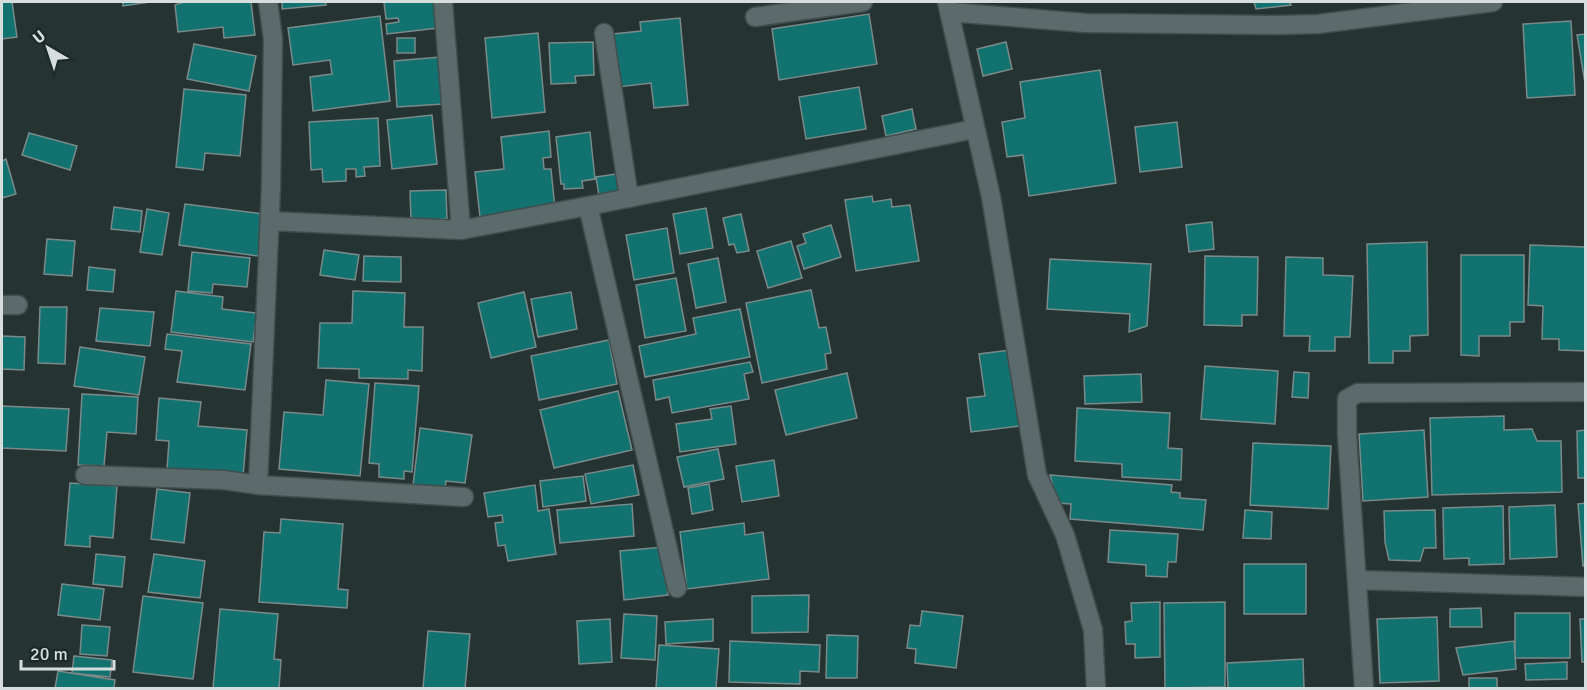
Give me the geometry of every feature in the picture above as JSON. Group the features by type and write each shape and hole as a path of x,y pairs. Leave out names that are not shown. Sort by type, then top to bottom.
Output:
{"street":[{"path":"258,485 270,221 273,39 268,2"},
{"path":"444,2 462,230"},
{"path":"755,17 863,2"},
{"path":"1096,688 1093,630 1065,535 1037,475 991,197 948,7 1086,23 1280,25 1318,24 1493,2"},
{"path":"604,33 629,198"},
{"path":"270,221 462,230 975,129"},
{"path":"588,206 678,588"},
{"path":"1364,688 1347,435 1347,399 1358,393 1586,392"},
{"path":"85,476 224,480 258,485 464,497"},
{"path":"1358,580 1586,587"}],"building":[{"path":"2,2 12,2 17,37 2,39"},
{"path":"123,2 150,2 123,6"},
{"path":"184,2 251,2 255,35 224,38 223,27 178,32 175,5"},
{"path":"282,2 326,2 326,5 282,9"},
{"path":"384,2 436,2 438,28 387,34 386,24 399,22 398,18 386,19"},
{"path":"1254,2 1290,2 1291,5 1256,9"},
{"path":"869,14 877,64 779,80 772,29"},
{"path":"380,16 390,101 313,111 310,77 332,74 330,60 293,65 288,28"},
{"path":"680,18 688,105 654,108 651,83 618,87 613,34 641,31 640,22"},
{"path":"1571,21 1575,95 1527,98 1523,24"},
{"path":"538,33 545,112 492,118 485,38"},
{"path":"1586,34 1586,89 1577,35"},
{"path":"397,38 415,38 415,53 397,53"},
{"path":"593,42 594,75 575,76 576,83 551,84 549,43"},
{"path":"1006,42 1012,69 983,76 977,49"},
{"path":"194,44 256,56 249,91 187,79"},
{"path":"440,57 443,104 397,107 394,61"},
{"path":"1100,70 1116,183 1029,196 1023,155 1007,157 1002,122 1025,118 1020,82"},
{"path":"859,87 866,129 806,139 799,97"},
{"path":"184,89 246,95 240,156 205,153 203,170 176,167"},
{"path":"912,109 916,129 886,136 882,116"},
{"path":"432,115 437,164 392,169 387,120"},
{"path":"378,118 380,166 364,167 365,176 356,177 356,169 346,169 346,181 323,182 322,169 311,170 309,122"},
{"path":"1177,122 1182,167 1140,172 1135,127"},
{"path":"549,131 551,157 543,158 544,169 551,169 555,209 480,217 475,172 504,169 501,137"},
{"path":"590,132 595,179 582,181 583,188 564,189 564,184 561,184 556,137"},
{"path":"29,133 77,146 70,170 22,155"},
{"path":"6,159 16,194 2,198 2,161"},
{"path":"616,174 619,193 599,196 596,177"},
{"path":"446,190 447,219 411,221 410,191"},
{"path":"872,196 873,202 891,199 892,207 910,205 919,261 856,271 845,200"},
{"path":"185,204 263,214 258,256 179,245"},
{"path":"114,207 142,211 140,232 111,229"},
{"path":"706,208 713,248 680,254 673,214"},
{"path":"147,209 169,213 162,255 140,252"},
{"path":"741,214 749,251 737,253 734,244 729,245 723,218"},
{"path":"1212,222 1214,249 1189,252 1186,225"},
{"path":"831,225 841,257 804,269 797,246 806,243 803,234"},
{"path":"667,228 674,273 634,280 626,235"},
{"path":"47,239 75,241 72,276 44,274"},
{"path":"791,241 802,278 768,288 757,251"},
{"path":"1427,242 1428,335 1410,336 1410,351 1393,351 1393,363 1369,363 1367,244"},
{"path":"1530,245 1586,247 1586,351 1559,350 1559,339 1542,339 1543,306 1528,305"},
{"path":"324,250 359,255 355,280 320,275"},
{"path":"192,252 250,258 247,287 213,284 212,293 188,291"},
{"path":"1461,255 1524,255 1524,322 1510,322 1510,336 1479,336 1479,356 1461,355"},
{"path":"364,256 401,257 401,282 363,281"},
{"path":"1205,256 1258,257 1257,315 1242,315 1242,326 1204,325"},
{"path":"1286,257 1323,258 1323,275 1353,276 1350,337 1335,337 1335,351 1309,351 1310,336 1284,336"},
{"path":"718,258 726,302 696,308 688,264"},
{"path":"1050,259 1151,264 1147,326 1129,332 1130,314 1047,309"},
{"path":"89,267 115,270 113,292 87,290"},
{"path":"676,278 686,331 645,338 636,285"},
{"path":"811,290 819,328 826,327 831,353 825,354 827,369 762,383 746,303"},
{"path":"176,291 223,297 222,309 257,313 253,342 171,332"},
{"path":"353,291 405,293 404,327 423,327 422,371 408,370 408,379 359,378 359,369 318,368 320,323 352,323"},
{"path":"524,292 536,347 491,358 478,303"},
{"path":"571,292 577,329 538,337 531,299"},
{"path":"40,307 67,307 65,364 38,363"},
{"path":"100,308 154,312 150,346 96,341"},
{"path":"740,309 750,357 645,377 639,346 696,334 693,318"},
{"path":"167,334 251,344 245,390 177,382 182,351 165,349"},
{"path":"2,336 25,337 24,370 2,369"},
{"path":"609,340 617,384 539,400 531,356"},
{"path":"80,347 145,357 139,395 74,386"},
{"path":"1010,350 1020,426 971,432 967,398 985,396 979,354"},
{"path":"750,362 753,372 744,374 749,399 672,413 669,397 656,400 653,380"},
{"path":"1205,366 1278,371 1275,424 1201,419"},
{"path":"1294,372 1309,373 1308,398 1292,397"},
{"path":"847,373 857,418 786,435 775,390"},
{"path":"1141,374 1142,402 1085,404 1084,376"},
{"path":"326,380 369,384 360,476 279,469 284,412 323,415"},
{"path":"375,383 419,386 412,472 404,471 404,479 379,477 379,464 369,463"},
{"path":"618,391 632,450 554,468 540,410"},
{"path":"82,394 138,397 136,434 107,432 104,466 78,465"},
{"path":"159,398 201,402 198,426 247,430 243,476 167,469 169,441 156,440"},
{"path":"2,406 69,409 66,451 2,448"},
{"path":"731,406 736,444 680,452 676,424 712,419 710,409"},
{"path":"1077,408 1170,413 1168,448 1182,449 1181,480 1122,477 1122,464 1075,461"},
{"path":"1504,416 1504,430 1532,429 1537,441 1561,441 1562,492 1432,495 1430,418"},
{"path":"420,428 472,435 465,483 446,481 445,489 413,485"},
{"path":"1424,430 1428,497 1363,501 1359,434"},
{"path":"1586,430 1586,478 1578,478 1577,431"},
{"path":"1253,443 1331,446 1328,509 1250,505"},
{"path":"718,449 724,479 684,487 677,457"},
{"path":"774,460 779,496 742,502 736,466"},
{"path":"633,465 639,495 591,504 585,474"},
{"path":"1050,475 1172,485 1171,492 1180,493 1180,498 1206,500 1203,530 1070,519 1071,504 1057,503"},
{"path":"583,476 586,501 543,507 540,481"},
{"path":"70,483 117,486 113,538 90,536 90,547 65,545"},
{"path":"709,484 713,510 692,514 688,488"},
{"path":"535,485 538,511 549,509 556,554 508,561 505,545 498,546 495,523 503,522 502,515 488,517 484,493"},
{"path":"157,489 190,493 184,543 151,539"},
{"path":"1586,503 1586,566 1583,566 1578,504"},
{"path":"632,504 634,536 560,543 557,510"},
{"path":"1555,505 1557,557 1510,559 1509,507"},
{"path":"1503,506 1504,564 1469,565 1469,558 1444,559 1443,508"},
{"path":"1245,510 1272,512 1271,539 1243,538"},
{"path":"1435,510 1436,548 1424,548 1420,561 1389,560 1385,542 1384,511"},
{"path":"281,519 343,524 338,589 348,590 347,608 259,602 264,532 280,533"},
{"path":"744,523 745,535 763,532 769,579 687,589 680,532"},
{"path":"1110,530 1178,534 1176,562 1168,562 1167,577 1146,576 1146,565 1108,562"},
{"path":"663,547 668,595 624,600 620,551"},
{"path":"96,554 125,557 122,587 93,584"},
{"path":"154,554 205,561 200,598 148,592"},
{"path":"1244,564 1306,564 1306,614 1244,614"},
{"path":"62,584 104,589 100,620 58,615"},
{"path":"809,595 808,632 752,633 752,596"},
{"path":"143,596 203,603 193,679 133,672"},
{"path":"1160,602 1160,657 1135,658 1135,644 1126,644 1125,622 1132,621 1131,603"},
{"path":"1225,602 1225,687 1165,688 1164,603"},
{"path":"1481,608 1482,627 1450,627 1450,609"},
{"path":"220,609 278,614 274,659 281,660 279,688 213,688"},
{"path":"922,611 963,616 956,668 915,663 916,649 907,648 910,625 920,626"},
{"path":"1515,613 1570,613 1570,658 1515,658"},
{"path":"624,614 657,616 655,660 621,658"},
{"path":"1437,617 1439,681 1380,683 1377,619"},
{"path":"610,619 612,662 579,664 577,621"},
{"path":"713,619 713,641 666,644 665,622"},
{"path":"1580,619 1586,619 1586,662 1582,662"},
{"path":"82,625 110,627 107,656 80,654"},
{"path":"428,631 470,634 465,688 423,688"},
{"path":"827,635 858,636 857,678 826,678"},
{"path":"730,641 820,645 819,672 800,671 800,684 729,682"},
{"path":"1514,641 1516,669 1463,675 1456,648"},
{"path":"659,645 719,649 716,688 656,688"},
{"path":"74,656 112,660 110,677 72,673"},
{"path":"1303,659 1304,688 1228,688 1227,663"},
{"path":"1567,662 1567,679 1526,680 1525,664"},
{"path":"58,671 115,680 114,688 55,688"},
{"path":"1469,678 1497,678 1497,688 1469,688"}]}
